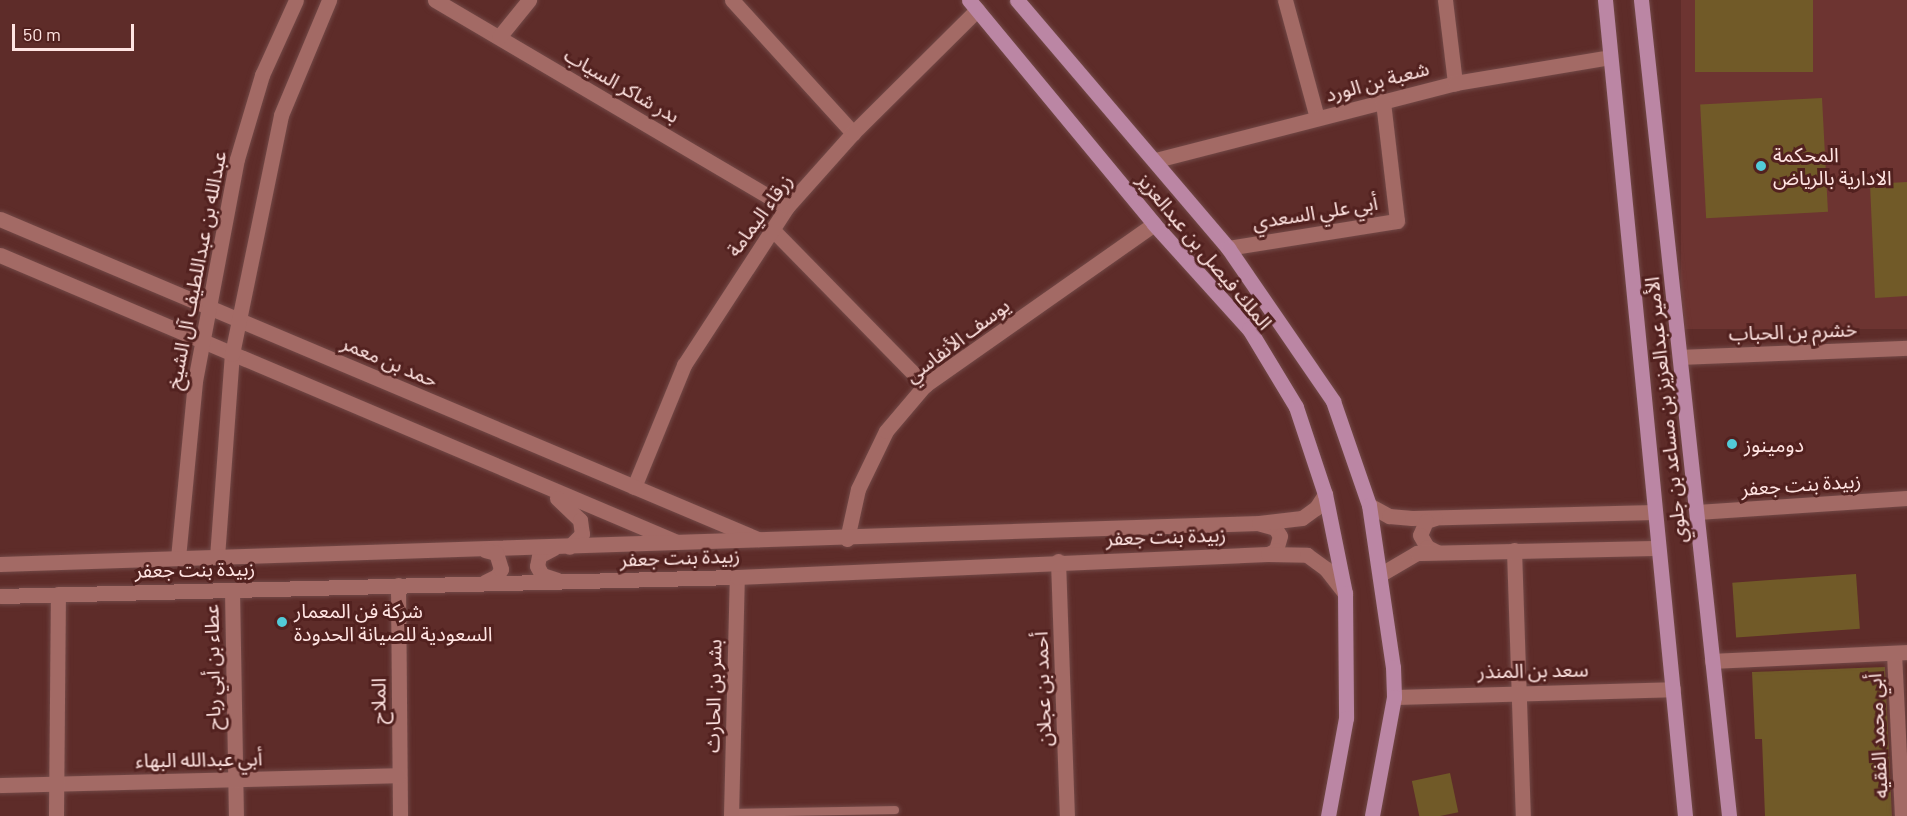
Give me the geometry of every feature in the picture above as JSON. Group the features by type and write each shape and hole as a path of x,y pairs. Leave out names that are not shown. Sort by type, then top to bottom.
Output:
{"main road":[{"name":"الأمير عبدالعزيز بن مساعد بن جلوي","path":"1605,0 1685,816"},
{"name":"الأمير عبدالعزيز بن مساعد بن جلوي","path":"1641,0 1729,816"},
{"name":"الملك فيصل بن عبدالعزيز","path":"1023,2 1228,248 1333,400 1369,505 1381,574 1394,697 1372,816"},
{"name":"الملك فيصل بن عبدالعزيز","path":"973,5 1154,224 1249,329 1296,407 1325,494 1345,593 1346,718 1328,816"}],"street":[{"name":"عبدالله بن عبداللطيف آل الشيخ","path":"178,558 195,381 237,159 262,75 296,0"},
{"name":"بدر شاكر السياب","path":"435,0 787,207"},
{"path":"499,37 529,0"},
{"path":"732,0 853,133"},
{"path":"1285,0 1317,118"},
{"path":"1445,0 1455,83"},
{"path":"217,557 232,354 241,320 281,115 326,1"},
{"name":"زرقاء اليمامة","path":"634,487 684,366 787,207 973,5"},
{"name":"شعبة بن الورد","path":"1156,160 1455,83 1611,57"},
{"name":"أبي علي السعدي","path":"1228,248 1397,221 1383,101"},
{"name":"حمد بن معمر","path":"0,219 763,541"},
{"name":"يوسف الأنفاسي","path":"847,539 858,489 885,431 926,385 1154,224"},
{"path":"772,229 926,385"},
{"path":"0,255 681,544"},
{"name":"خشرم بن الحباب","path":"1680,357 1907,348"},
{"path":"538,483 575,511 580,520 582,534 563,547 543,553 537,566 546,578 564,581"},
{"name":"زبيدة بنت جعفر","path":"0,564 847,539 1259,523 1302,518 1316,508 1325,494"},
{"name":"زبيدة بنت جعفر","path":"1697,512 1907,498"},
{"path":"1369,505 1389,516 1435,518 1655,512"},
{"path":"1435,518 1426,521 1420,535 1427,547 1438,552"},
{"path":"1259,523 1275,528 1280,536 1276,550 1268,554"},
{"path":"1381,574 1417,553 1658,548"},
{"path":"478,549 496,553 501,560 497,576 482,583"},
{"path":"1515,550 1523,816"},
{"name":"زبيدة بنت جعفر","path":"0,596 737,577 1059,561 1268,554 1307,555 1326,569 1345,593"},
{"name":"أحمد بن عجلان","path":"1059,561 1066,816"},
{"name":"بشر بن الحارث","path":"731,815 737,577"},
{"name":"الملاح","path":"398,585 399,816"},
{"name":"عطاء بن أبي رباح","path":"232,590 236,816"},
{"path":"56,816 58,594"},
{"path":"1713,661 1900,653"},
{"name":"أبي محمد الفقيه","path":"1900,653 1902,816"},
{"name":"سعد بن المنذر","path":"1394,697 1520,691 1673,689"},
{"name":"أبي عبدالله البهاء","path":"0,785 399,776"}],"lane":[{"path":"731,815 895,810"}],"shaded area":[{"path":"1681,0 1907,0 1907,329 1681,329"}],"building":[{"path":"1695,0 1813,0 1813,72 1695,72"},
{"path":"1822,98 1828,212 1706,218 1700,104"},
{"path":"1907,182 1907,296 1875,298 1870,184"},
{"path":"1856,574 1860,629 1736,638 1732,583"},
{"path":"1885,667 1892,816 1765,816 1762,739 1755,739 1752,672"},
{"path":"1450,773 1458,812 1440,816 1419,816 1412,781"}],"place":[{"name":"المحكمة الادارية بالرياض","path":"1761,166"},
{"name":"دومينوز","path":"1732,444"},
{"name":"شركة فن المعمار السعودية للصيانة الحدودة","path":"282,622"}]}
